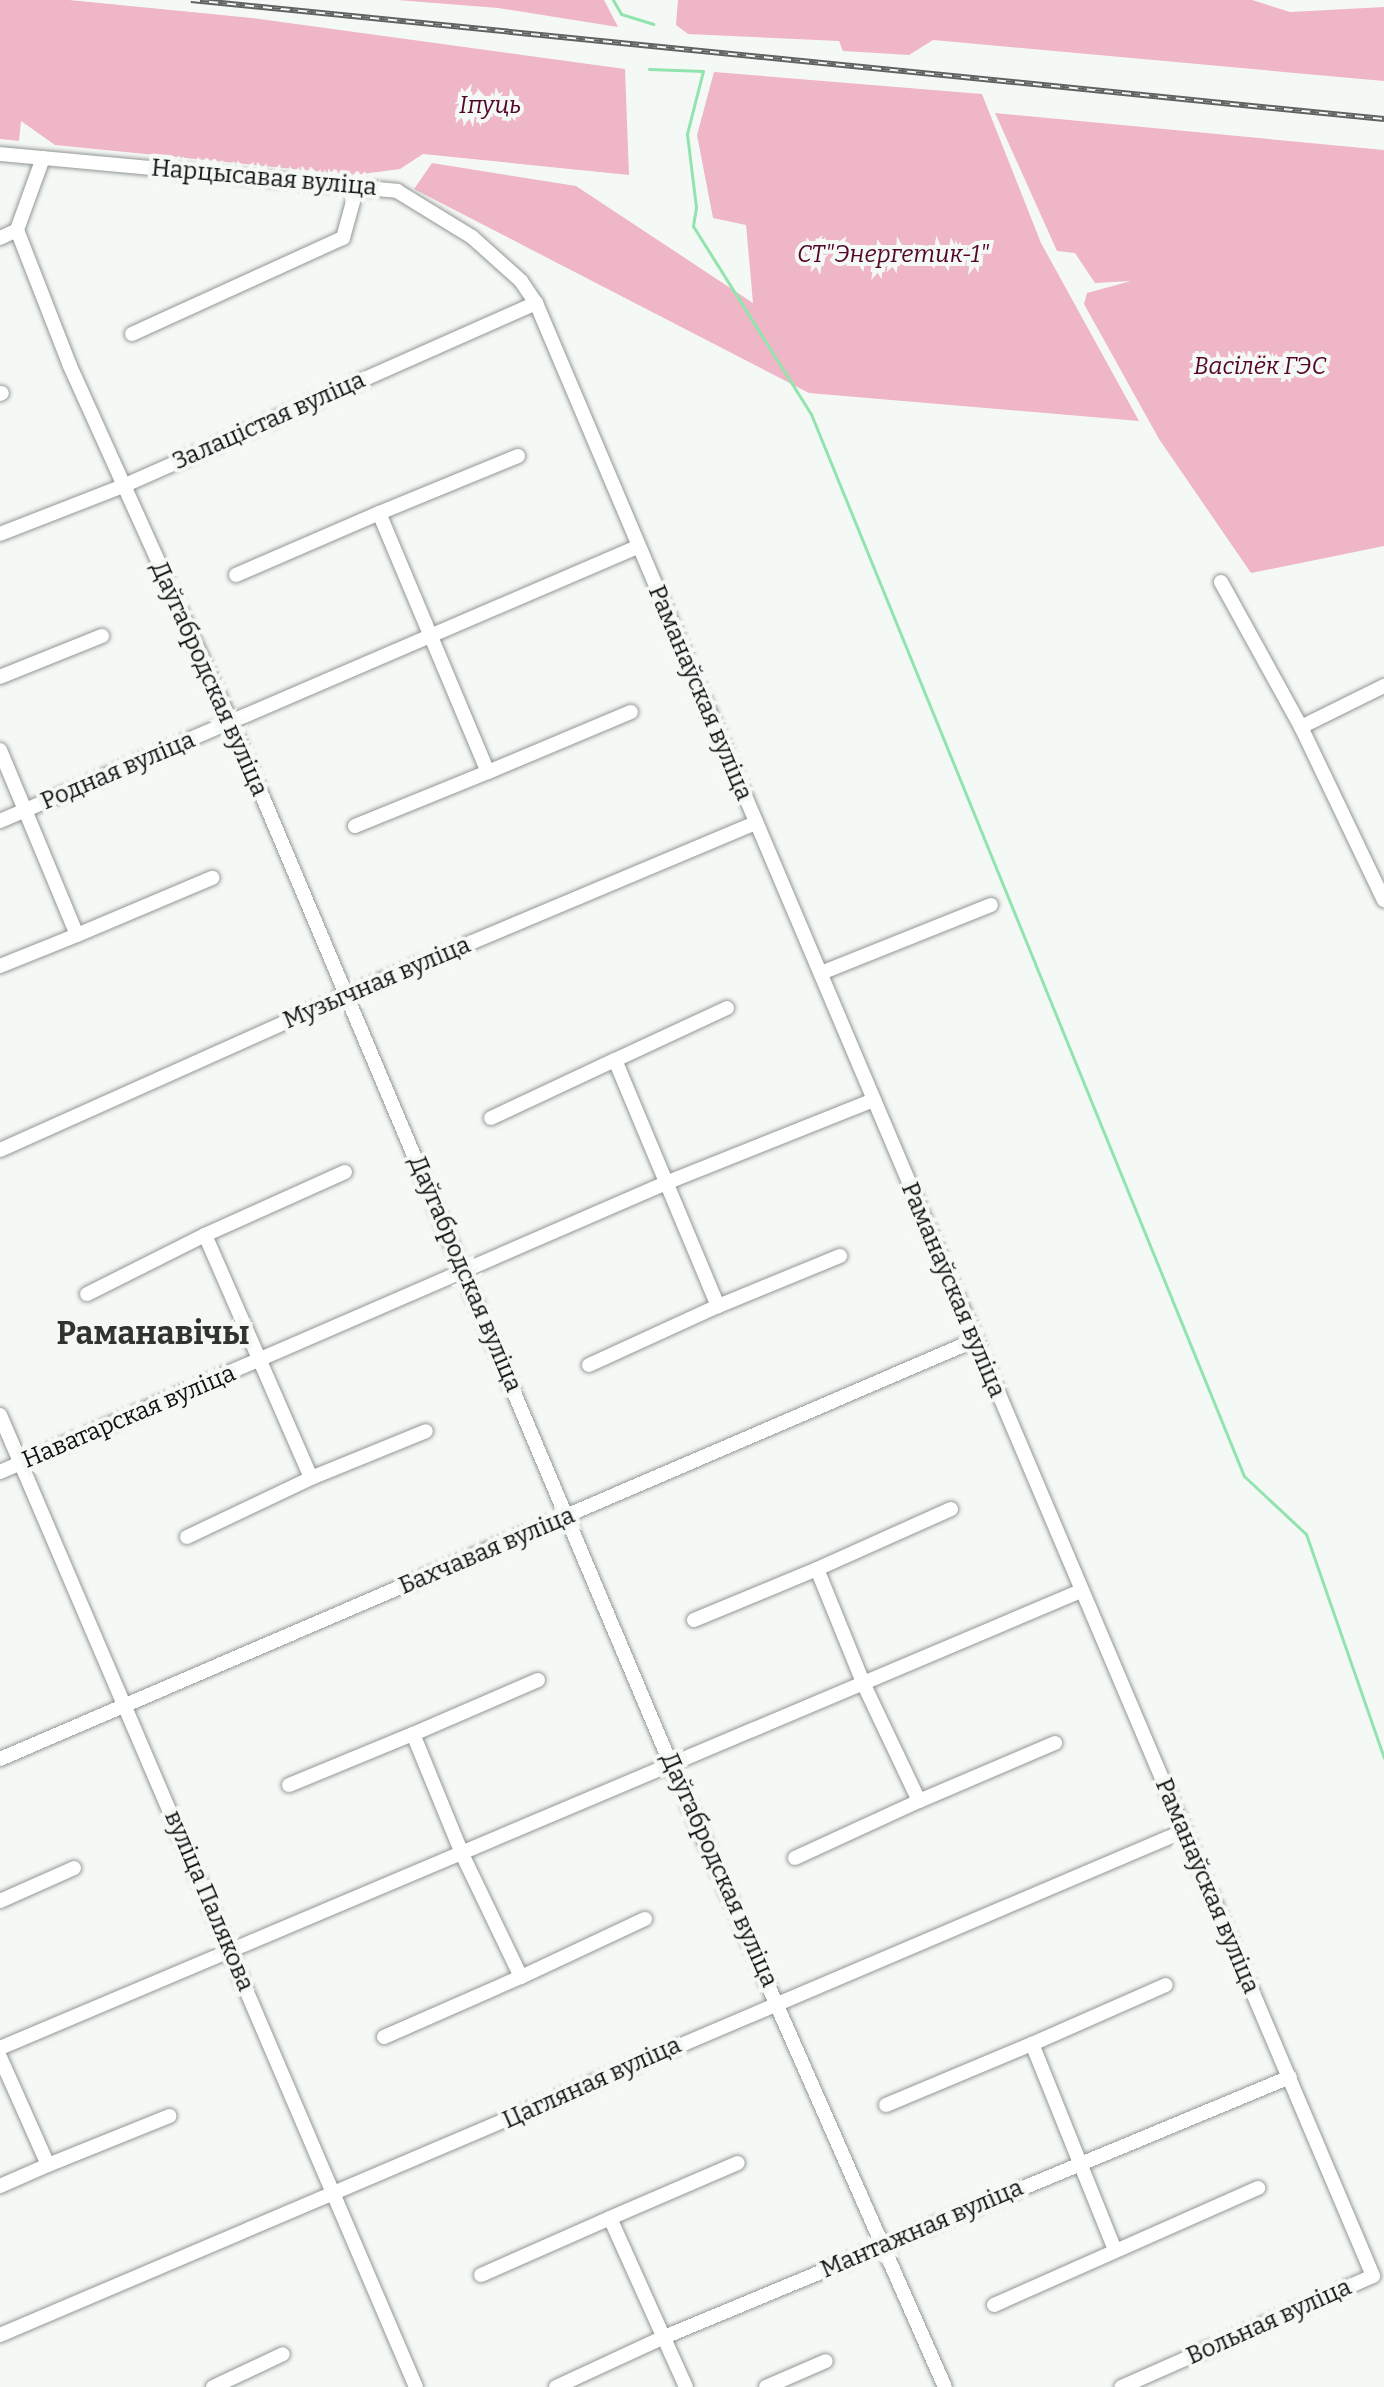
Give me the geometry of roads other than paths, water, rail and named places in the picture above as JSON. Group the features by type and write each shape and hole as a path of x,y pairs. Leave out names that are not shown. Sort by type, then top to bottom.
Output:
{"street":[{"name":"Нарцысавая вуліца","path":"0,154 397,191 472,237 521,281 536,303"},
{"path":"0,238 17,230 43,158"},
{"path":"132,334 343,238 357,187"},
{"name":"Даўгабродская вуліца","path":"17,230 123,486 231,722 344,996 467,1272 672,1767 945,2387"},
{"name":"Залацістая вуліца","path":"0,534 123,486 536,303"},
{"name":"Раманаўская вуліца","path":"536,303 637,547 821,973 973,1341 1373,2276"},
{"path":"236,575 518,456"},
{"path":"379,513 488,772"},
{"name":"Родная вуліца","path":"0,821 637,547"},
{"path":"1221,582 1301,727 1384,900"},
{"path":"0,677 102,636"},
{"path":"1301,727 1384,686"},
{"path":"355,826 631,712"},
{"name":"Родная вуліца","path":"0,750 77,935"},
{"name":"Музычная вуліца","path":"0,1150 344,996 756,823"},
{"path":"0,966 212,878"},
{"path":"821,973 991,905"},
{"path":"491,1118 727,1008"},
{"path":"615,1060 718,1306"},
{"name":"Наватарская вуліца","path":"0,1472 467,1272 666,1183 874,1100"},
{"path":"87,1294 205,1235 345,1172"},
{"name":"Наватарская вуліца","path":"205,1235 257,1362 311,1478"},
{"path":"589,1365 718,1306 840,1256"},
{"name":"Бахчавая вуліца","path":"0,1759 973,1341"},
{"name":"вуліца Палякова","path":"0,1415 416,2387"},
{"path":"187,1537 311,1478 426,1431"},
{"path":"694,1620 951,1509"},
{"path":"817,1569 864,1685 919,1801"},
{"path":"0,2048 463,1856 1081,1591"},
{"path":"289,1785 538,1680"},
{"path":"413,1734 463,1856 521,1977"},
{"path":"795,1858 1055,1743"},
{"name":"Цагляная вуліца","path":"0,2335 336,2195 778,2002 1184,1831"},
{"path":"0,1901 74,1868"},
{"path":"384,2037 645,1919"},
{"path":"886,2105 1166,1985"},
{"path":"1032,2044 1115,2250"},
{"path":"0,2057 48,2165"},
{"name":"Мантажная вуліца","path":"556,2387 662,2338 1290,2077"},
{"path":"0,2186 169,2116"},
{"path":"481,2275 738,2163"},
{"path":"994,2305 1258,2188"},
{"path":"610,2218 686,2387"},
{"name":"Вольная вуліца","path":"1121,2387 1373,2276"},
{"path":"213,2387 283,2354"},
{"path":"766,2387 826,2361"}],"waterway":[{"path":"613,0 621,14 653,24"},
{"path":"649,69 703,71 687,134 696,207 693,226 811,414 1244,1476 1306,1534 1384,1758"}],"railway":[{"path":"191,0 1384,119"}],"district":[{"name":"Раманавічы","path":"153,1333"}],"park label":[{"name":"Іпуць","path":"490,106"},
{"name":"СТ\"Энергетик-1\"","path":"893,255"},
{"name":"Васілёк ГЭС","path":"1260,367"}]}
